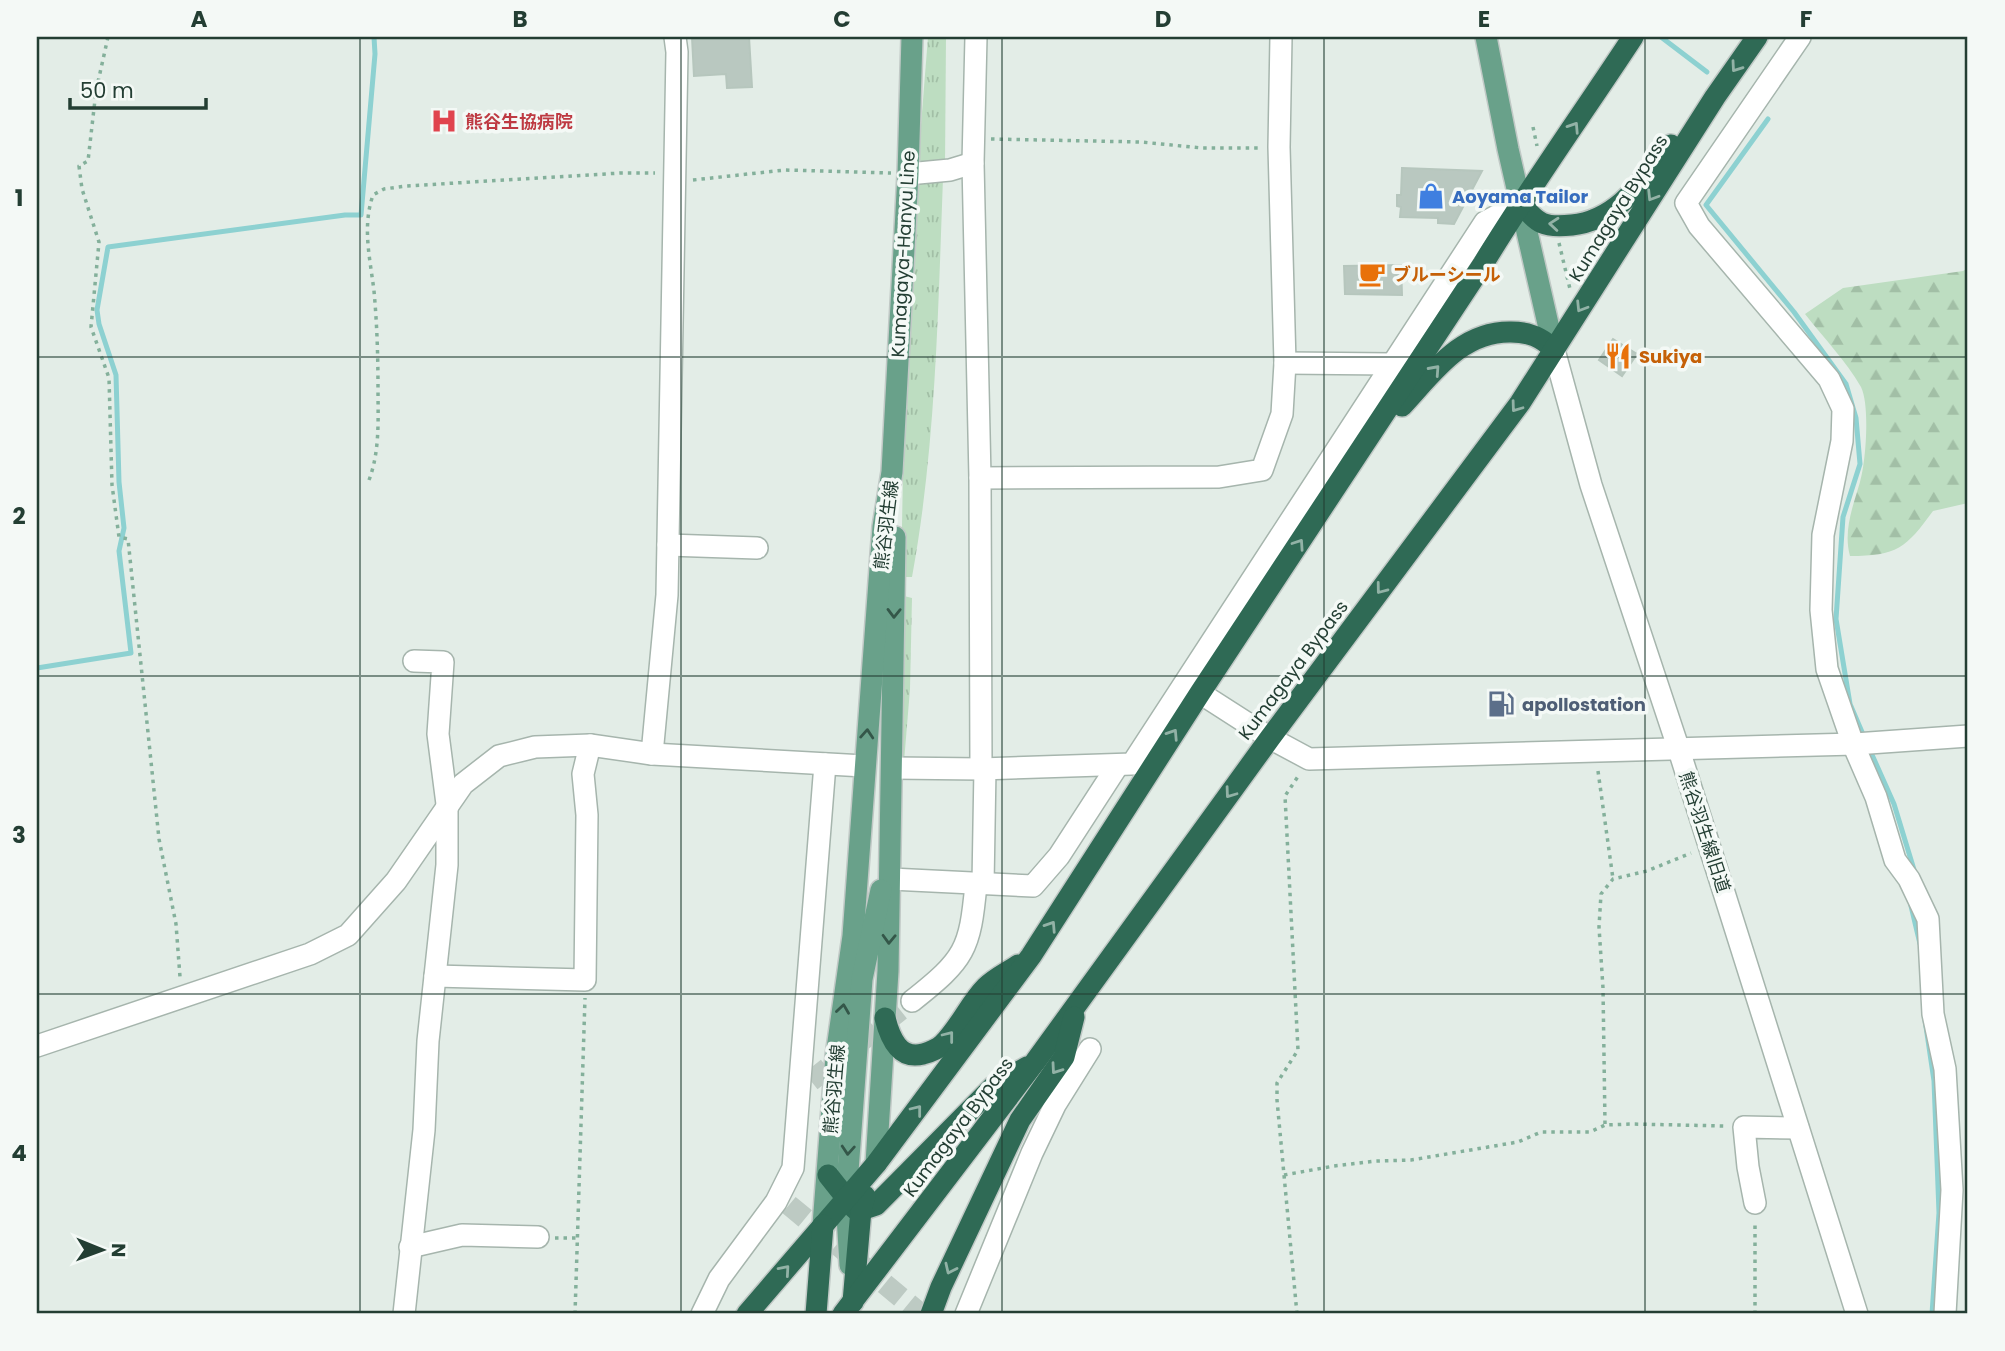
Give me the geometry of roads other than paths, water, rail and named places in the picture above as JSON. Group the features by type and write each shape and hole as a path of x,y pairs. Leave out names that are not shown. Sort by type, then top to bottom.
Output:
{"highway":[{"path":"747,1314 823,1225 853,1204 876,1164 1031,957 1200,693 1633,37"},
{"name":"Kumagaya Bypass","path":"849,1311 1520,403 1756,37"},
{"path":"1521,203 1534,220 1547,226 1588,223 1604,216 1629,198 1675,139 1715,97"},
{"path":"1356,457 1441,362 1473,340 1488,334 1518,332 1538,336 1555,350"},
{"path":"885,1018 889,1036 905,1054 928,1053 942,1046 987,986 1031,957"},
{"path":"931,1314 941,1287 1020,1120 1064,1057 1077,1004"},
{"path":"853,1204 876,1205 993,1087 1035,1062"},
{"path":"813,1312 829,1302 849,1311 853,1204 828,1175"},
{"path":"813,1312 823,1225"}],"main road":[{"name":"Kumagaya-Hanyu Line","path":"892,472 908,174 912,37"},
{"path":"1486,37 1498,102 1555,350"},
{"name":"熊谷羽生線","path":"823,1225 836,1056 853,936 883,527 892,472"},
{"name":"熊谷羽生線","path":"876,1164 892,840 895,528 892,472"},
{"path":"853,1204 862,979 892,840"}],"street":[{"path":"652,754 667,595 675,37"},
{"path":"912,1001 944,976 963,952 972,928 979,884 983,769 973,163 975,37"},
{"path":"980,478 1219,478 1262,470 1282,414 1285,363 1279,147 1281,37"},
{"path":"1800,37 1686,202 1699,226 1829,379 1843,409 1842,441 1823,535 1821,610 1827,669 1876,797 1895,860 1909,879 1928,919 1933,1014 1945,1069 1952,1191 1945,1314"},
{"path":"908,174 950,170 973,163"},
{"path":"892,768 983,769 1132,764 1485,222 1521,203"},
{"name":"熊谷羽生線旧道","path":"1555,350 1591,485 1857,1314"},
{"path":"1285,363 1392,364"},
{"path":"668,545 757,548"},
{"path":"404,1314 424,1130 428,1041 447,866 447,804 438,734 443,662 414,661"},
{"path":"1200,693 1270,738 1309,759 1854,744 1968,736"},
{"path":"37,1046 310,954 348,935 396,881 463,783 499,757 535,747 590,745 652,754 864,766"},
{"path":"435,976 585,980 587,815 583,774 590,745"},
{"path":"703,1314 718,1300 789,1205 804,1170 822,929 815,877 825,764"},
{"path":"891,879 1033,886 1059,856 1118,765"},
{"path":"965,1314 1005,1215 1055,1105 1090,1049"},
{"path":"1755,1203 1744,1126 1798,1128"},
{"path":"956,1314 991,1223 1005,1215"},
{"path":"410,1247 462,1235 538,1237"}],"waterway":[{"path":"37,668 131,653 119,551 124,528 119,482 116,375 97,310 108,247 361,215 375,54 374,37"},
{"path":"1661,37 1707,72"},
{"path":"1768,119 1706,205 1794,312 1846,384 1856,418 1860,464 1843,517 1836,619 1850,704 1865,739"},
{"path":"1869,748 1894,804 1915,873"},
{"path":"1911,906 1920,944"},
{"path":"1925,1020 1934,1081 1939,1213 1932,1314"}],"tunnel":[{"path":"811,1081 912,1001"},
{"path":"789,1205 921,1314"}],"place":[{"name":"熊谷生協病院","path":"444,121"},
{"name":"Aoyama Tailor","path":"1431,196"},
{"name":"ブルーシール","path":"1372,274"},
{"name":"Sukiya","path":"1618,356"},
{"name":"apollostation","path":"1501,704"}]}
